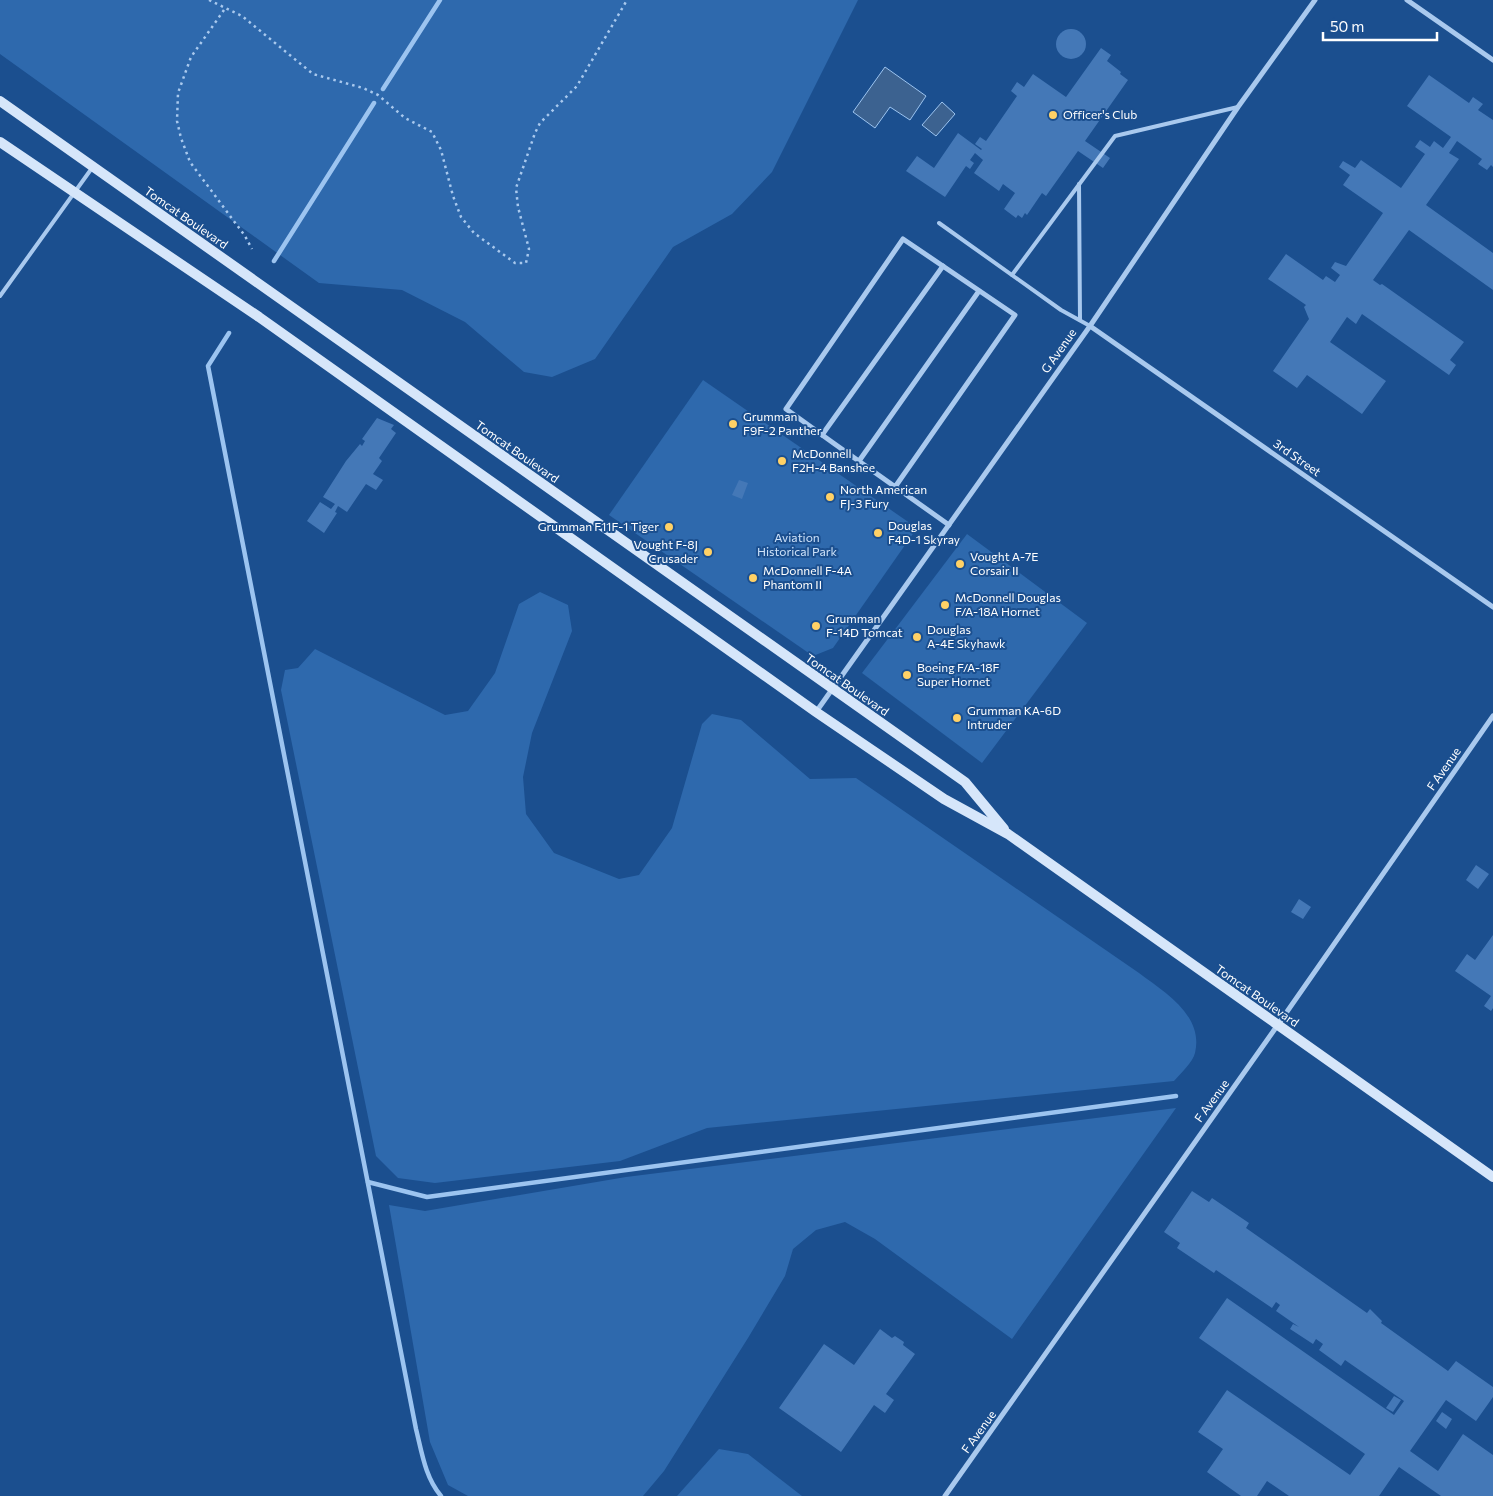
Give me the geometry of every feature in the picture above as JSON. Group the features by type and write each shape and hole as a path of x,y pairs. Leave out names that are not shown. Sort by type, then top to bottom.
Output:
{"main road":[{"name":"Tomcat Boulevard","path":"0,102 831,690 965,782 1008,834"},
{"name":"Tomcat Boulevard","path":"0,142 260,317 816,712 944,799 1008,834 1493,1177"}],"street":[{"name":"G Avenue","path":"816,712 1090,326 1238,108 1315,0"},
{"path":"1407,0 1493,60"},
{"path":"895,487 1015,315 903,239 786,409 860,461 895,487 949,525"},
{"path":"822,435 942,266"},
{"path":"860,461 979,291"},
{"name":"3rd Street","path":"1090,326 1493,607"},
{"name":"F Avenue","path":"945,1496 1493,716"}],"lane":[{"path":"1012,275 1115,136 1238,108"},
{"path":"0,296 93,167"},
{"path":"1079,184 1080,320"},
{"path":"939,223 1012,275 1090,326"}],"path":[{"path":"209,0 224,10 242,16 313,74 363,88 378,95 405,118 432,132 441,150 453,196 461,217 474,234 515,263 526,263 529,249 518,207 516,188 535,133 546,116 577,86 627,0"},
{"path":"224,10 191,58 178,93 177,121 190,162 245,236 252,249"}],"green space":[{"path":"0,0 858,0 772,172 732,214 673,247 595,359 552,377 524,372 465,322 402,290 319,283 0,54"},
{"name":"Aviation Historical Park","path":"703,380 917,528 833,648 813,656 609,515"},
{"path":"967,534 1087,623 982,763 862,673"},
{"path":"540,592 568,605 572,631 532,733 523,777 526,814 554,853 619,879 639,875 672,828 702,724 712,714 741,720 810,779 856,778 1160,988 1180,1006 1194,1027 1196,1039 1195,1053 1189,1064 1174,1081 707,1128 620,1161 435,1183 398,1178 376,1156 281,690 285,670 298,668 315,649 445,715 468,711 495,673 519,604"},
{"path":"1176,1108 1012,1339 875,1239 845,1222 816,1230 793,1249 785,1276 748,1338 664,1471 643,1496 468,1496 448,1485 430,1442 389,1205 425,1211 626,1177"},
{"path":"719,1449 748,1454 802,1496 677,1496"}],"shaded area":[{"path":"885,67 926,96 910,120 890,107 875,128 853,112"},
{"path":"942,102 955,114 936,136 922,125"}],"building":[{"path":"1071,29 1082,33 1086,44 1082,55 1071,59 1060,55 1056,44 1060,33"},
{"name":"Officer's Club","path":"1101,48 1111,55 1107,61 1128,80 1085,141 1110,158 1103,168 1078,151 1046,196 1042,193 1027,215 1025,213 1022,218 1018,215 1016,218 1004,209 1015,193 1003,184 999,191 974,173 983,160 975,153 970,160 974,163 970,169 966,166 945,197 906,171 917,156 934,168 958,133 981,150 975,144 980,137 986,141 1017,96 1011,91 1017,82 1024,87 1033,74 1066,97"},
{"path":"1429,75 1469,103 1473,97 1483,104 1478,110 1493,120 1493,167 1491,165 1487,170 1478,164 1482,159 1457,141 1449,153 1459,159 1426,205 1493,253 1493,290 1409,230 1373,280 1380,285 1382,284 1464,342 1450,360 1456,365 1449,375 1362,314 1356,324 1347,317 1330,342 1386,381 1362,414 1307,375 1297,388 1273,371 1309,319 1304,307 1306,305 1268,279 1286,254 1323,280 1326,276 1335,282 1340,275 1331,268 1335,262 1346,266 1383,213 1343,185 1350,175 1339,167 1343,161 1355,168 1361,160 1401,188 1425,154 1415,147 1420,140 1430,147 1434,141 1443,148 1451,137 1407,106"},
{"path":"377,418 394,425 391,429 396,433 379,458 382,461 373,474 383,480 376,490 366,484 347,512 338,506 335,512 337,513 324,533 307,521 320,502 331,509 335,504 323,497 346,461 360,444 362,446 365,441 362,439"},
{"path":"739,480 748,483 742,499 732,495"},
{"path":"1476,865 1489,874 1478,889 1466,880"},
{"path":"1299,899 1311,907 1303,919 1291,912"},
{"path":"1493,935 1493,1008 1491,1011 1484,1006 1491,996 1455,971 1467,954 1475,960"},
{"path":"1192,1191 1209,1202 1212,1198 1249,1223 1246,1228 1367,1313 1370,1309 1382,1321 1381,1323 1448,1371 1456,1361 1493,1387 1493,1397 1476,1421 1446,1400 1410,1451 1438,1471 1463,1434 1493,1455 1493,1496 1441,1496 1399,1467 1379,1496 1289,1496 1267,1481 1257,1496 1241,1496 1207,1472 1223,1449 1198,1432 1227,1390 1350,1475 1365,1454 1199,1338 1227,1298 1394,1415 1404,1401 1345,1360 1341,1366 1319,1350 1323,1344 1316,1339 1313,1344 1290,1329 1293,1324 1299,1327 1276,1311 1280,1305 1276,1302 1272,1308 1216,1270 1214,1273 1177,1248 1180,1243 1164,1232"},
{"path":"880,1329 892,1338 895,1336 904,1342 903,1345 915,1354 886,1394 894,1400 885,1413 874,1405 841,1452 779,1408 824,1344 854,1365"},
{"path":"1394,1396 1401,1400 1393,1412 1386,1408"},
{"path":"1442,1412 1452,1419 1446,1429 1436,1421"}],"waterway":[{"path":"383,89 440,0"},
{"path":"274,261 374,103"},
{"path":"229,333 208,366 416,1429 428,1473 441,1496"},
{"path":"368,1182 427,1197 1176,1096"}],"place":[{"name":"Officer's Club","path":"1053,115"},
{"name":"Grumman F9F-2 Panther","path":"733,424"},
{"name":"McDonnell F2H-4 Banshee","path":"782,461"},
{"name":"North American FJ-3 Fury","path":"830,497"},
{"name":"Grumman F11F-1 Tiger","path":"669,527"},
{"name":"Douglas F4D-1 Skyray","path":"878,533"},
{"name":"Vought F-8J Crusader","path":"708,552"},
{"name":"Vought A-7E Corsair II","path":"960,564"},
{"name":"McDonnell F-4A Phantom II","path":"753,578"},
{"name":"McDonnell Douglas F/A-18A Hornet","path":"945,605"},
{"name":"Grumman F-14D Tomcat","path":"816,626"},
{"name":"Douglas A-4E Skyhawk","path":"917,637"},
{"name":"Boeing F/A-18F Super Hornet","path":"907,675"},
{"name":"Grumman KA-6D Intruder","path":"957,718"}]}
